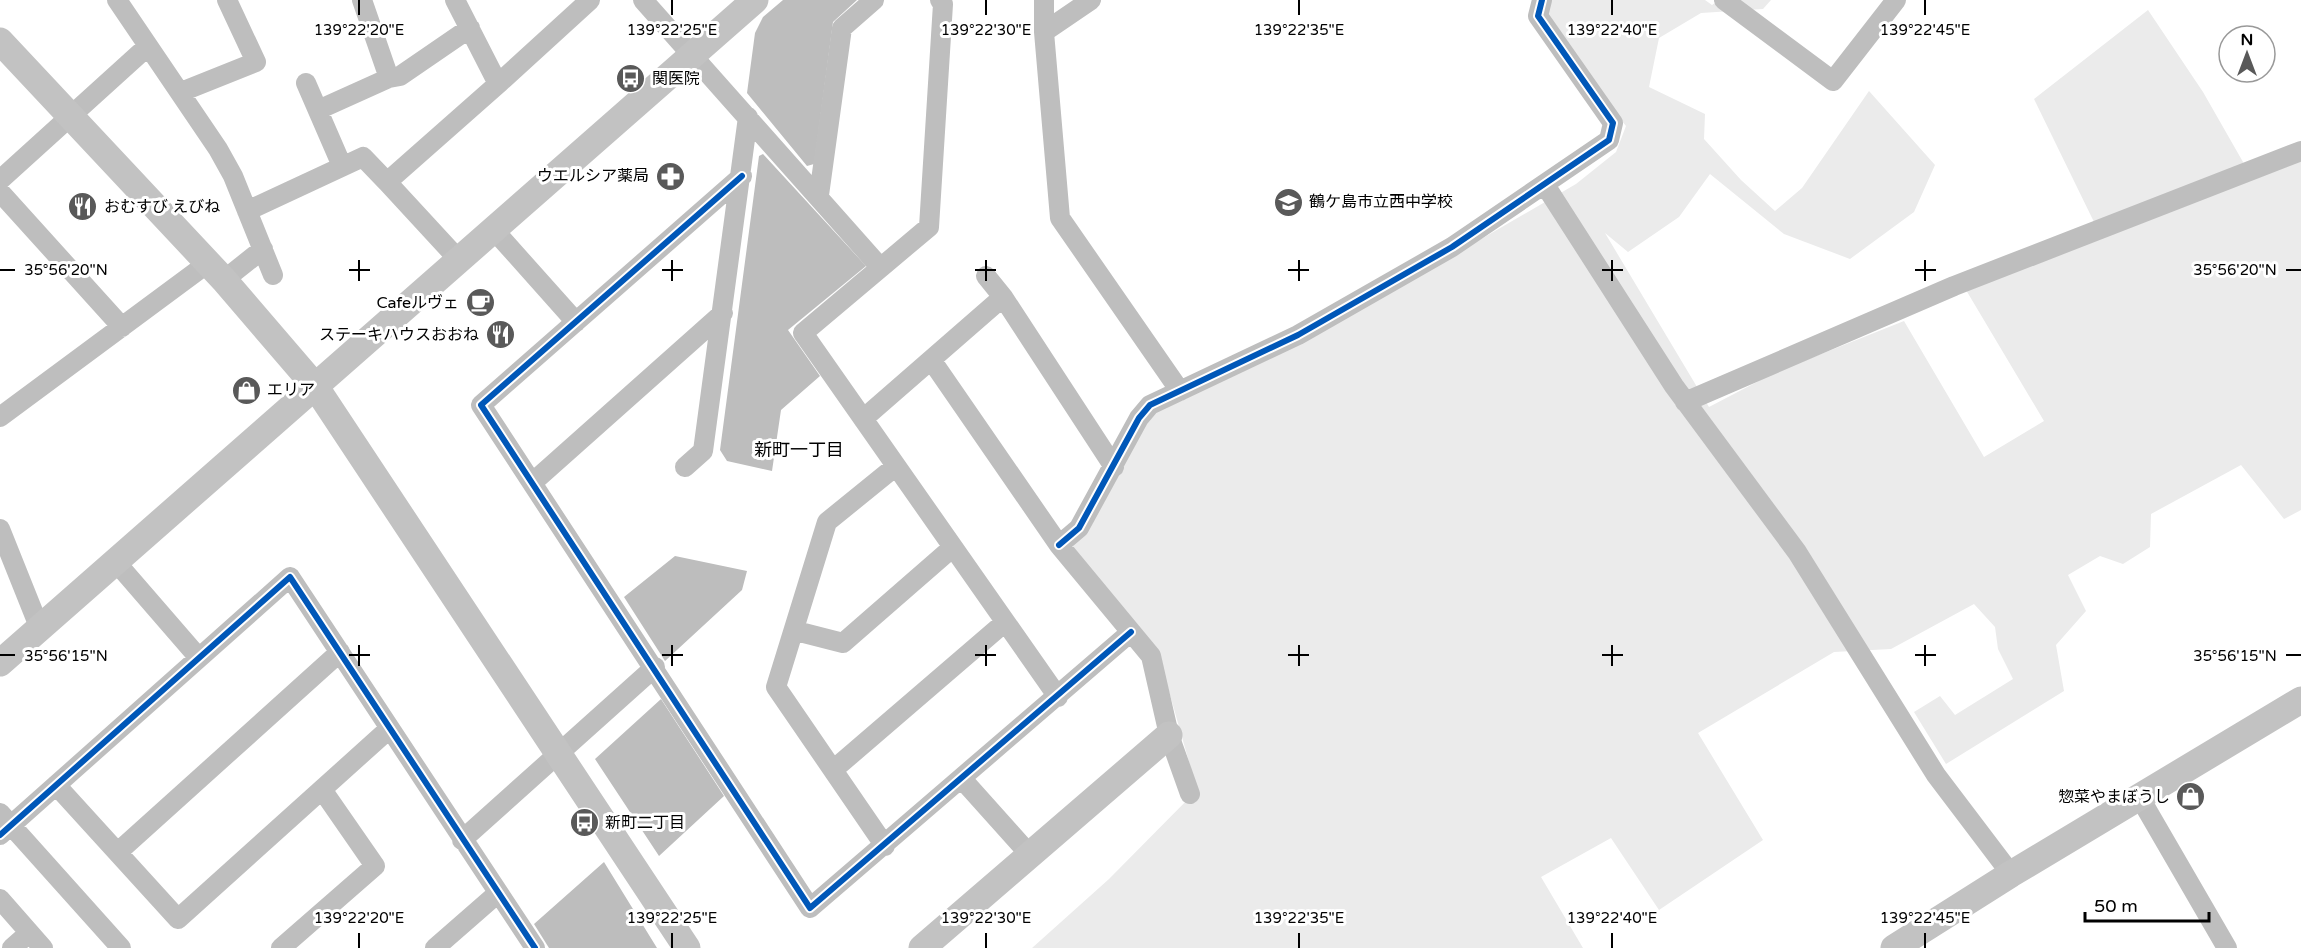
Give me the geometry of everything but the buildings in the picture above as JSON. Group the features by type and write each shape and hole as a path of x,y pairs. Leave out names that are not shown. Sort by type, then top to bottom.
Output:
{"street":[{"path":"117,0 181,92 233,176 273,275"},
{"path":"181,92 256,62 227,0"},
{"path":"362,0 389,78"},
{"path":"455,0 498,84"},
{"path":"387,182 590,0"},
{"path":"643,0 691,56 819,195 880,267"},
{"path":"0,663 755,0"},
{"path":"819,195 842,28 874,0"},
{"path":"940,0 943,4 929,227 804,333 1004,623 1058,697"},
{"path":"1044,0 1044,32 1060,218 1180,391"},
{"path":"1044,32 1091,0"},
{"path":"1059,545 1079,528 1139,418 1150,405 1298,334 1452,247 1609,140 1613,123 1538,16 1542,0"},
{"path":"1724,0 1833,81 1896,0"},
{"path":"318,110 389,78 400,76 470,28"},
{"path":"0,41 216,271 315,386 687,948"},
{"path":"0,180 148,46"},
{"path":"306,83 342,166"},
{"path":"685,467 703,451 742,176 748,117"},
{"path":"1685,402 1954,286 2301,151"},
{"path":"247,211 363,157 458,259"},
{"path":"742,176 481,405 655,667 810,908 885,846 1131,632"},
{"path":"1545,185 1685,402 1797,552 1936,775 2011,874"},
{"path":"0,192 122,327"},
{"path":"493,229 576,322"},
{"path":"0,417 122,327 216,271 263,249"},
{"path":"986,276 1003,297 1114,466"},
{"path":"863,419 1003,297"},
{"path":"532,483 723,313"},
{"path":"932,361 1059,545 1151,657 1169,735 1190,794"},
{"path":"885,846 776,687 796,631 827,522 896,466"},
{"path":"0,529 40,629"},
{"path":"796,631 843,644 952,548"},
{"path":"115,561 199,658"},
{"path":"121,948 4,824 56,785 290,578 535,948"},
{"path":"833,770 1004,623"},
{"path":"118,852 340,652"},
{"path":"462,840 655,667"},
{"path":"1894,948 2011,874 2300,703"},
{"path":"56,785 178,919 323,791 389,729"},
{"path":"922,948 1169,735"},
{"path":"962,779 1030,855"},
{"path":"280,948 375,866 323,791"},
{"path":"2140,798 2227,948"},
{"path":"435,948 498,893"},
{"path":"0,899 43,948"},
{"path":"12,948 30,933"}],"shaded area":[{"path":"783,0 857,0 833,22 814,164 807,166 747,93 755,33 763,17"},
{"path":"1543,0 1705,0 1712,5 1719,0 1771,0 1763,9 1701,13 1659,38 1649,87 1705,114 1704,139 1741,180 1775,211 1802,188 1869,91 1935,165 1914,212 1850,259 1784,234 1710,174 1679,217 1628,252 1605,233 1709,407 1776,372 1904,321 1984,457 2044,421 1966,290 2094,222 2034,99 2148,10 2203,92 2251,176 2301,157 2301,510 2284,519 2241,465 2151,514 2150,547 2123,564 2100,556 2068,575 2086,611 2056,645 2064,691 1946,764 1914,712 1940,696 1955,715 2013,679 1998,649 1995,627 1974,604 1891,649 1834,652 1698,733 1763,840 1659,910 1611,838 1541,877 1583,948 1032,948 1109,879 1197,790 1157,649 1072,548 1146,422 1159,409 1345,318 1576,184 1616,152 1626,126 1538,16"},
{"path":"763,154 866,266 788,330 820,376 781,410 772,471 727,461 720,450 759,156"},
{"path":"675,556 747,571 742,590 665,661 624,597"},
{"path":"661,699 724,796 659,856 595,759"},
{"path":"604,862 657,948 549,948 534,924"}],"cycle path":[{"path":"1059,545 1079,528 1139,418 1150,405 1298,335 1452,247 1609,140 1613,123 1538,16 1542,0"},
{"path":"742,176 481,405 810,908 1131,632"},
{"path":"0,835 290,577 535,948"}],"place":[{"name":"関医院","path":"631,79"},
{"name":"ウエルシア薬局","path":"670,176"},
{"name":"鶴ケ島市立西中学校","path":"1288,202"},
{"name":"おむすび えびね","path":"83,207"},
{"name":"Cafeルヴェ","path":"480,303"},
{"name":"ステーキハウスおおね","path":"500,335"},
{"name":"エリア","path":"246,390"},
{"name":"惣菜やまぼうし","path":"2191,797"},
{"name":"新町二丁目","path":"584,823"}],"district":[{"name":"新町一丁目","path":"799,450"}]}
